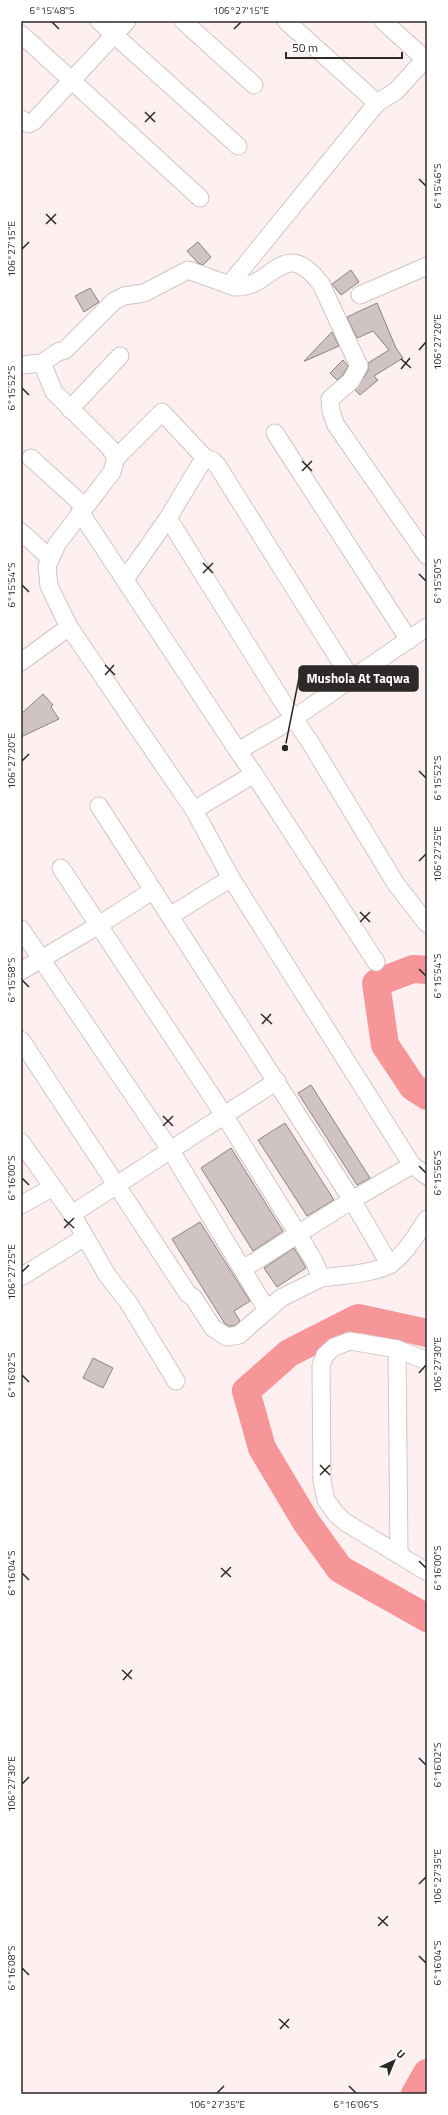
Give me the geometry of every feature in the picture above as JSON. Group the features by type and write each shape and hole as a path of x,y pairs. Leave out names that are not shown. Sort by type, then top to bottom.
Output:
{"street":[{"path":"99,21 238,146"},
{"path":"21,119 29,124 34,121 127,21"},
{"path":"183,21 254,85"},
{"path":"286,21 377,103"},
{"path":"229,285 377,103 396,92 426,58 383,21"},
{"path":"21,34 200,198"},
{"path":"21,365 42,363 58,352 64,350 114,301 124,296 144,293 179,273 188,270 199,272 229,285 243,287 252,284 278,266 289,262 300,264 314,274 322,284 359,366 350,381 330,399 331,412 336,425 427,556"},
{"path":"360,295 427,266"},
{"path":"70,409 120,356"},
{"path":"42,363 54,392 110,448 116,458"},
{"path":"352,680 217,465 212,460 206,459 162,412 116,458 112,472 82,509 57,544 47,566 49,586 69,627 194,810 232,878 412,1165 427,1176"},
{"path":"275,433 409,640"},
{"path":"31,458 82,509 376,962"},
{"path":"126,578 168,518 200,465 206,459"},
{"path":"168,518 293,718 310,742 396,884 427,924"},
{"path":"21,532 50,558"},
{"path":"21,662 69,627"},
{"path":"238,751 352,680 427,627"},
{"path":"194,810 254,774"},
{"path":"99,806 152,891 170,916 352,1200 390,1264"},
{"path":"61,868 224,1115 298,1234 314,1261 321,1278"},
{"path":"170,916 232,878"},
{"path":"396,884 427,903"},
{"path":"21,971 99,925 152,891"},
{"path":"21,929 171,1150 267,1310"},
{"path":"21,1040 188,1294 193,1297 213,1328 228,1337 239,1335 281,1298 321,1278 379,1269 390,1264 401,1254 427,1219"},
{"path":"72,1214 276,1081"},
{"path":"21,1142 72,1214 107,1275 128,1302 176,1381"},
{"path":"243,1269 352,1200 412,1165"},
{"path":"21,1205 53,1187"},
{"path":"21,1277 85,1237"},
{"path":"427,1361 397,1349 350,1341 334,1347 325,1355 321,1366 322,1481 326,1500 336,1514 345,1522 427,1572"},
{"path":"397,1349 399,1555"}],"building":[{"path":"198,242 211,257 203,265 198,263 187,251"},
{"path":"351,270 359,282 341,295 332,284"},
{"path":"90,288 99,302 84,312 75,296"},
{"path":"377,303 396,348 403,358 374,376 378,380 360,395 355,390 368,371 368,363 389,350 373,331 357,338 347,317"},
{"path":"332,332 339,346 304,361"},
{"path":"343,360 348,366 343,375 337,380 330,373"},
{"path":"43,694 53,705 51,707 59,719 21,737 21,714"},
{"path":"311,1085 370,1178 357,1185 298,1093"},
{"path":"285,1123 334,1200 307,1216 258,1140"},
{"path":"231,1148 283,1231 253,1251 201,1168"},
{"path":"200,1222 250,1301 234,1311 240,1321 235,1326 225,1324 172,1239"},
{"path":"294,1248 306,1268 277,1287 264,1268"},
{"path":"93,1358 113,1368 103,1388 83,1378"}],"waterway":[{"path":"427,970 413,969 376,983 385,1045 413,1087 427,1096"},
{"path":"427,1333 358,1318 289,1353 246,1391 262,1448 306,1522 340,1569 427,1618"},
{"path":"415,2094 427,2073"}],"place":[{"name":"Mushola At Taqwa","path":"285,748"}]}
